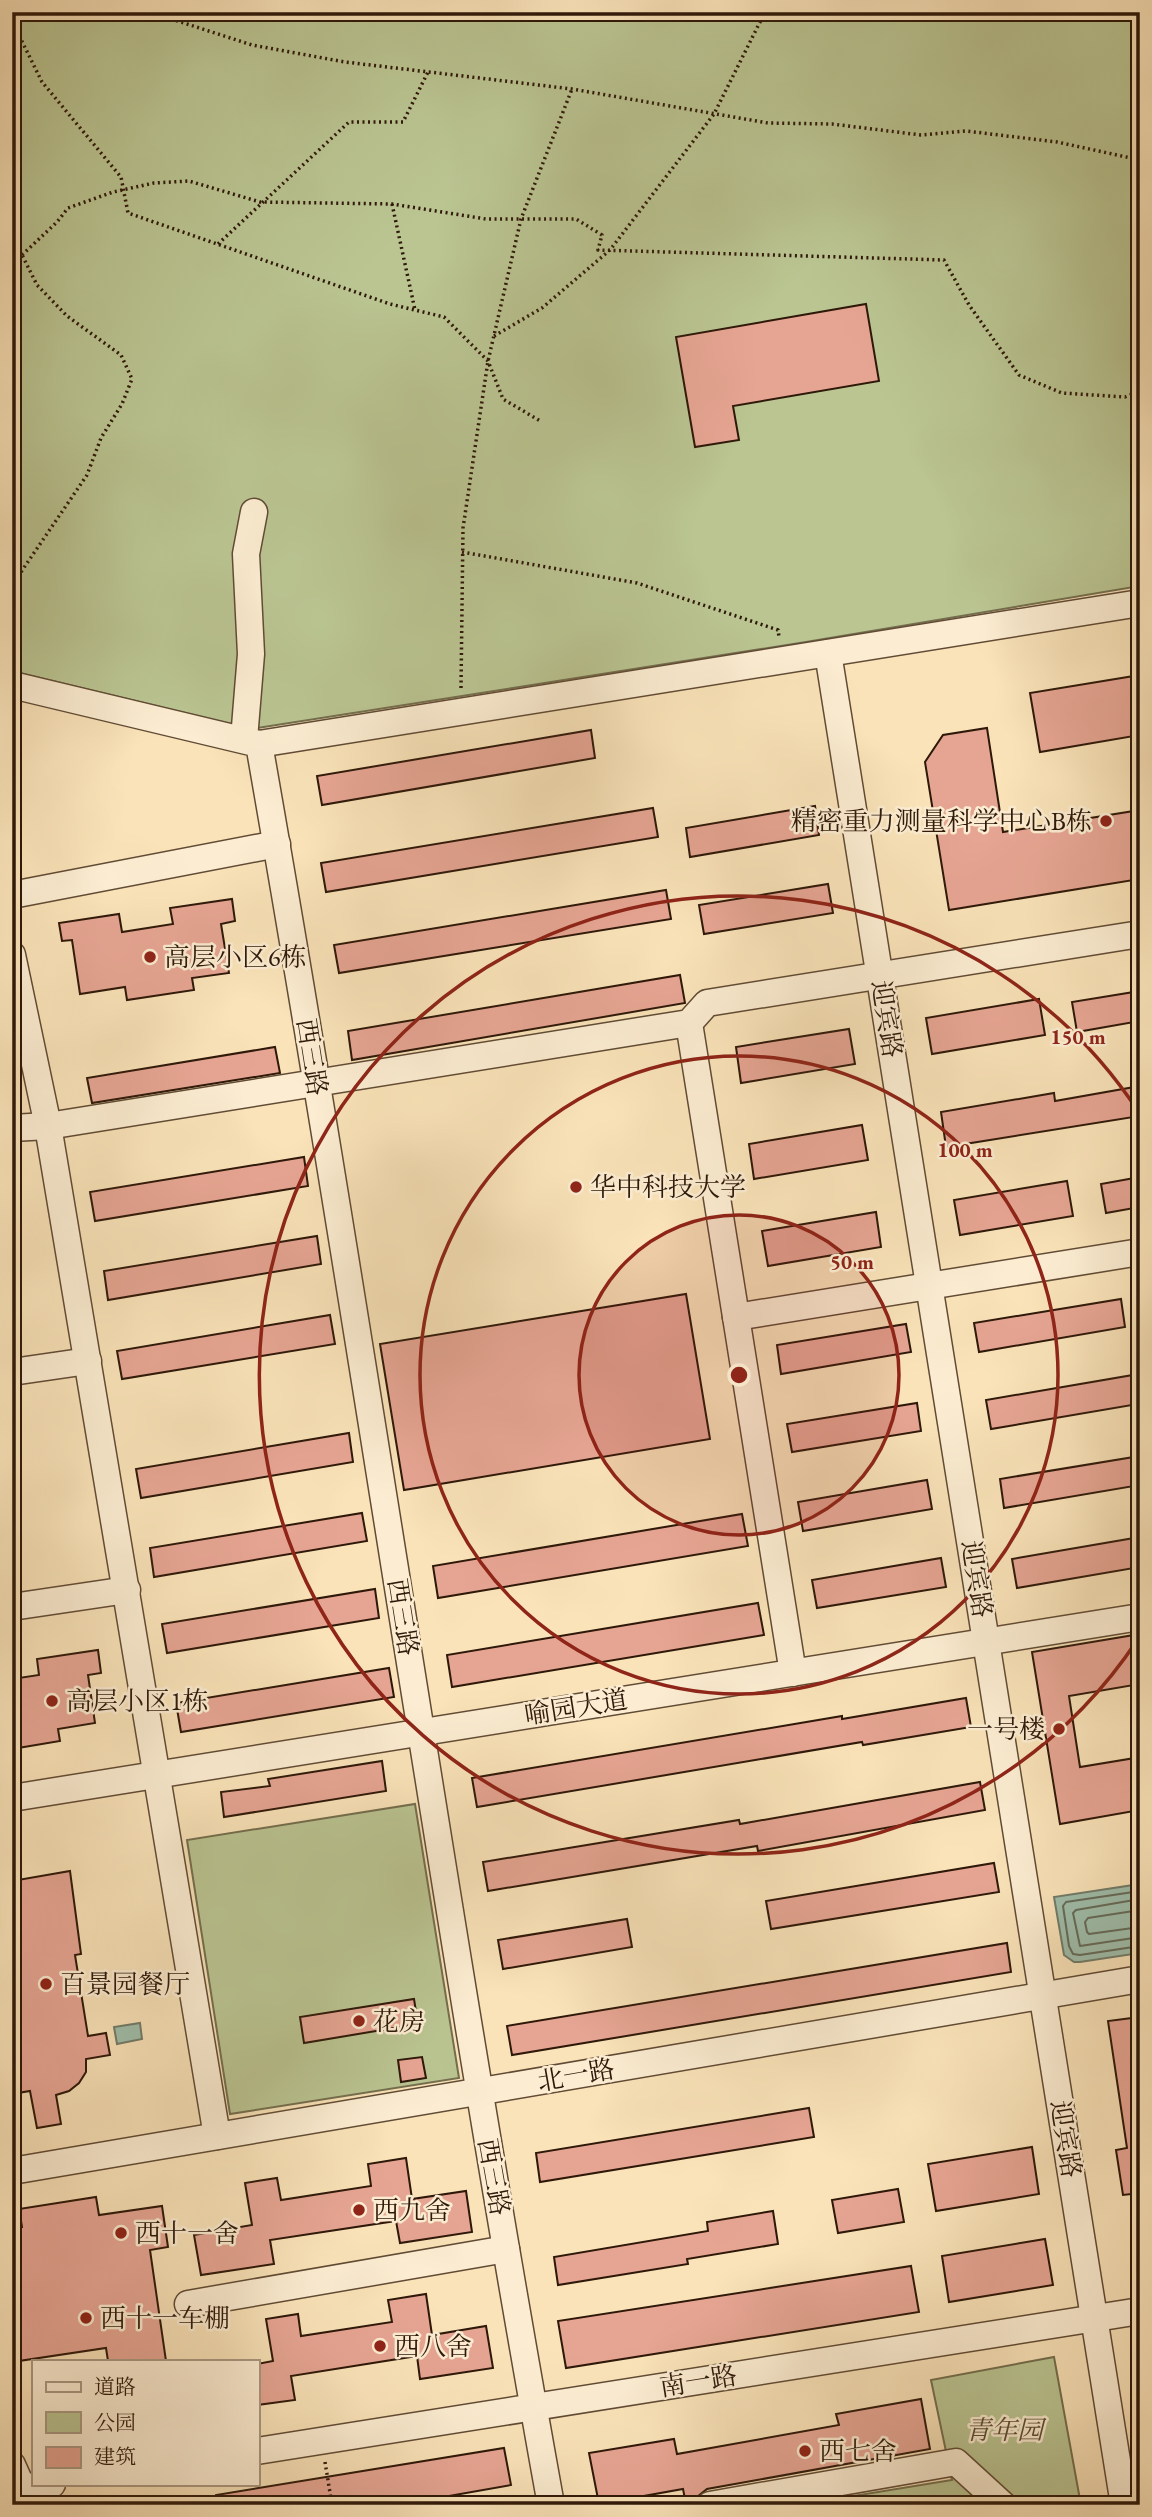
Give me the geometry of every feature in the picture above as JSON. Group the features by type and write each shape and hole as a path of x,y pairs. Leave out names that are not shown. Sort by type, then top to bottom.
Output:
{"street":[{"name":"西三路","path":"254,512 246,555 252,742 276,844 317,1083 479,2091 551,2505"},
{"path":"12,685 252,742 461,712 1140,603"},
{"name":"迎宾路","path":"828,653 1125,2505"},
{"path":"12,895 276,844"},
{"path":"12,1128 48,1126 689,1023 707,1003 1140,934"},
{"path":"12,955 48,1126 217,2136"},
{"path":"689,1023 793,1673"},
{"path":"736,1317 1140,1252"},
{"path":"12,1372 88,1361"},
{"path":"12,1607 127,1590"},
{"name":"喻园大道","path":"12,1798 1140,1617"},
{"name":"北一路","path":"12,2171 1140,1979"},
{"path":"188,2304 506,2249"},
{"name":"南一路","path":"259,2451 1140,2311"},
{"path":"710,2505 815,2495 956,2462 1003,2505"}],"path":[{"path":"150,12 252,45 345,62 572,89 768,123 832,124 922,135 966,131 1057,142 1140,160"},
{"path":"494,336 542,308 610,250 714,114 765,12"},
{"path":"12,21 42,82 121,177 128,213 415,310 444,317 488,361 503,399 542,422"},
{"path":"218,244 349,121 403,122 428,72"},
{"path":"461,712 461,552 488,361 521,219 572,89"},
{"path":"22,255 68,208 153,183 189,181 263,202 392,204 485,219 576,219 601,235 597,250 944,260 969,305 1019,375 1062,393 1125,397 1140,391"},
{"path":"392,204 415,310"},
{"path":"12,243 22,255 37,285 67,316 121,355 132,379 102,438 87,475 21,572 12,592"},
{"path":"461,552 637,583 778,630 784,660"},
{"path":"322,2441 332,2505"}],"green space":[{"path":"12,12 1140,12 1140,586 806,642 251,729 12,671"},
{"path":"415,1804 459,2078 230,2114 187,1840"},
{"name":"青年园","path":"1054,2357 1081,2505 798,2505 952,2480 931,2380"}],"water":[{"path":"1140,1884 1140,1953 1080,1962 1074,1962 1064,1955 1054,1897"},
{"path":"140,2023 142,2039 117,2044 114,2027"}],"building":[{"path":"866,304 879,381 733,406 739,440 695,447 676,337"},
{"name":"精密重力测量科学中心B栋","path":"1140,675 1140,735 1040,752 1030,693"},
{"name":"精密重力测量科学中心B栋","path":"987,728 1003,832 1140,810 1140,879 949,910 925,762 943,735"},
{"path":"591,730 595,758 322,805 317,776"},
{"path":"815,806 819,835 690,857 686,828"},
{"path":"653,808 658,837 326,892 321,863"},
{"path":"828,884 833,913 704,934 699,905"},
{"path":"666,890 671,919 339,973 334,945"},
{"name":"高层小区6栋","path":"232,899 235,921 221,924 229,973 192,978 194,990 127,1000 125,987 80,994 72,940 62,941 59,923 119,914 122,932 173,924 170,908"},
{"path":"680,975 685,1003 352,1060 348,1031"},
{"path":"1140,991 1140,1021 1077,1032 1072,1002"},
{"path":"1039,999 1045,1035 932,1054 926,1018"},
{"path":"849,1029 855,1064 741,1083 736,1047"},
{"path":"275,1047 280,1073 92,1103 87,1078"},
{"path":"1140,1086 1140,1116 946,1147 941,1112 1054,1093 1055,1101"},
{"path":"862,1125 868,1160 754,1179 749,1144"},
{"path":"304,1157 308,1186 95,1221 90,1192"},
{"path":"1140,1177 1140,1207 1106,1213 1101,1184"},
{"path":"1067,1181 1073,1216 960,1235 954,1200"},
{"path":"876,1212 881,1247 768,1266 762,1231"},
{"path":"317,1236 321,1264 108,1300 104,1271"},
{"path":"686,1294 710,1439 404,1490 380,1344"},
{"path":"1121,1299 1125,1327 979,1352 974,1323"},
{"path":"330,1315 335,1344 122,1379 117,1351"},
{"path":"906,1324 911,1352 781,1374 777,1345"},
{"path":"1133,1375 1138,1404 991,1429 986,1400"},
{"path":"917,1403 921,1431 792,1452 787,1424"},
{"path":"349,1433 353,1462 141,1498 136,1469"},
{"path":"1140,1456 1140,1485 1004,1508 1000,1479"},
{"path":"927,1480 932,1509 803,1531 798,1502"},
{"path":"362,1513 367,1541 154,1577 150,1548"},
{"path":"742,1514 748,1546 438,1598 433,1566"},
{"path":"1140,1537 1140,1567 1017,1588 1012,1559"},
{"path":"941,1558 946,1587 817,1608 812,1580"},
{"path":"375,1589 379,1618 167,1653 162,1624"},
{"path":"758,1603 764,1635 452,1687 447,1655"},
{"name":"一号楼","path":"1140,1634 1140,1684 1069,1696 1080,1767 1135,1758 1140,1783 1140,1810 1060,1824 1032,1652"},
{"name":"高层小区1栋","path":"98,1650 101,1673 88,1675 95,1723 58,1729 60,1741 12,1749 12,1679 39,1675 37,1659"},
{"path":"389,1668 394,1697 181,1732 176,1703"},
{"path":"966,1698 971,1727 863,1745 862,1742 477,1807 472,1778"},
{"path":"382,1761 386,1791 224,1817 221,1792 270,1786 268,1779"},
{"path":"980,1782 985,1810 758,1851 757,1846 488,1891 483,1862 739,1820 740,1824"},
{"path":"994,1863 999,1892 771,1929 766,1901"},
{"name":"百景园餐厅","path":"70,1871 81,1954 75,1955 88,2036 106,2033 110,2055 86,2059 86,2072 79,2083 69,2091 56,2095 61,2124 37,2128 30,2091 12,2094 12,1881"},
{"path":"627,1919 632,1947 503,1969 498,1940"},
{"path":"1007,1943 1011,1972 512,2055 507,2026"},
{"name":"花房","path":"414,1999 418,2024 304,2043 300,2017"},
{"path":"1140,2017 1140,2193 1123,2195 1116,2150 1127,2148 1108,2021"},
{"path":"422,2057 426,2078 401,2082 398,2060"},
{"path":"809,2108 814,2137 540,2182 536,2153"},
{"path":"1032,2147 1039,2194 936,2211 928,2164"},
{"name":"西九舍","path":"406,2158 412,2199 466,2191 472,2232 400,2243 396,2221 270,2240 274,2264 201,2275 194,2235 252,2225 245,2183 277,2178 281,2200 371,2186 368,2164"},
{"path":"898,2189 904,2222 838,2233 832,2200"},
{"path":"96,2197 99,2215 162,2206 168,2247 150,2250 166,2360 108,2360 106,2348 12,2362 12,2229 22,2227 19,2209"},
{"path":"773,2211 778,2244 687,2259 688,2264 558,2285 554,2257 708,2231 707,2222"},
{"path":"1045,2239 1053,2285 949,2302 942,2256"},
{"path":"911,2266 919,2312 566,2368 558,2321"},
{"name":"西八舍","path":"426,2294 432,2335 486,2326 493,2368 420,2379 417,2356 291,2376 295,2400 259,2405 259,2364 273,2361 266,2319 298,2314 301,2336 392,2322 388,2300"},
{"name":"西七舍","path":"921,2399 930,2449 707,2489 697,2497 685,2499 683,2489 599,2504 589,2453 674,2439 677,2454 839,2425 836,2414"},
{"path":"504,2448 511,2485 398,2505 216,2505 216,2495"}],"place":[{"name":"精密重力测量科学中心B栋","path":"1106,821"},
{"name":"高层小区6栋","path":"150,957"},
{"name":"华中科技大学","path":"576,1187"},
{"name":"高层小区1栋","path":"52,1701"},
{"name":"一号楼","path":"1059,1729"},
{"name":"百景园餐厅","path":"46,1984"},
{"name":"花房","path":"359,2021"},
{"name":"西九舍","path":"359,2210"},
{"name":"西十一舍","path":"121,2233"},
{"name":"西十一车棚","path":"86,2318"},
{"name":"西八舍","path":"380,2346"},
{"name":"西七舍","path":"805,2451"}]}
